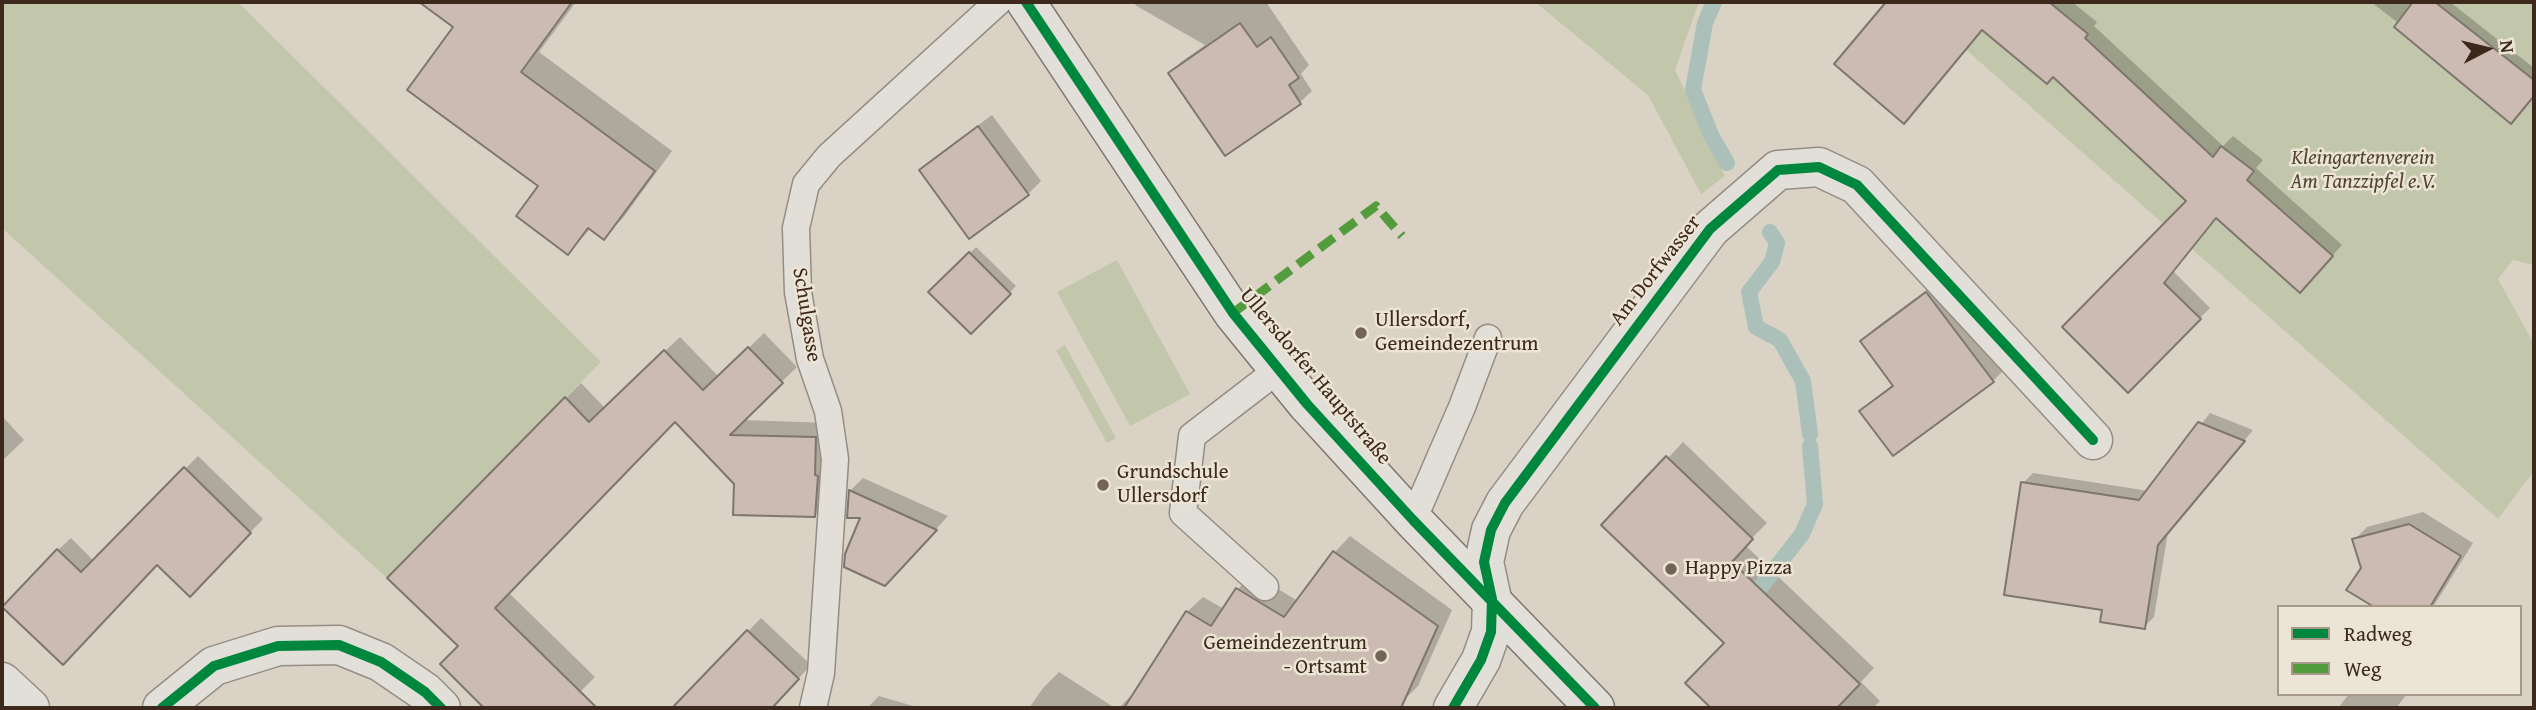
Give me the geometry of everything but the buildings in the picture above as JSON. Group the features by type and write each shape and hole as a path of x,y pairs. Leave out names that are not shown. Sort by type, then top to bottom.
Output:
{"street":[{"name":"Ullersdorfer Hauptstraße","path":"1026,2 1233,313 1307,404 1413,520 1595,708"},
{"name":"Am Dorfwasser","path":"1492,599 1483,562 1491,530 1505,503 1710,229 1778,170 1819,167 1857,185 2093,440"},
{"path":"1453,708 1481,660 1491,632 1492,599"},
{"path":"162,708 214,666 278,646 339,645 381,662 425,692 441,708"},
{"path":"2,682 30,708"}],"lane":[{"name":"Schulgasse","path":"813,708 821,673 835,459 828,411 810,359 798,292 796,228 806,184 828,156 998,2"},
{"path":"1413,520 1462,407 1488,338"},
{"path":"1265,587 1183,513 1192,436 1279,369"}],"green space":[{"path":"2,2 238,2 601,362 387,578 2,228"},
{"path":"1535,2 1699,2 1675,70 1725,176 1701,194 1648,95"},
{"name":"Kleingartenverein Am Tanzzipfel e.V.","path":"1912,2 2534,2 2534,265 2513,260 2498,279 2534,344 2534,471 2498,519"},
{"path":"1117,260 1190,394 1130,426 1057,292"},
{"path":"1065,345 1116,438 1107,443 1056,350"}],"waterway":[{"path":"1714,2 1705,23 1693,90 1711,135 1727,163"},
{"path":"1770,232 1777,243 1772,262 1749,292 1756,327 1780,340 1803,381 1810,434"},
{"path":"1760,588 1802,534 1815,504 1810,446"}],"marked path":[{"path":"1233,313 1376,206 1402,236"}],"cycle path":[{"path":"1026,2 1233,313 1307,404 1413,520 1595,708"},
{"path":"1453,708 1481,660 1491,632 1492,599 1484,562 1491,530 1505,503 1710,229 1778,170 1819,167 1857,185 2093,440"},
{"path":"162,708 214,666 278,646 339,645 381,662 425,692 441,708"}],"place":[{"name":"Ullersdorf, Gemeindezentrum","path":"1361,333"},
{"name":"Grundschule Ullersdorf","path":"1103,485"},
{"name":"Happy Pizza","path":"1671,569"},
{"name":"Gemeindezentrum - Ortsamt","path":"1381,656"}]}
